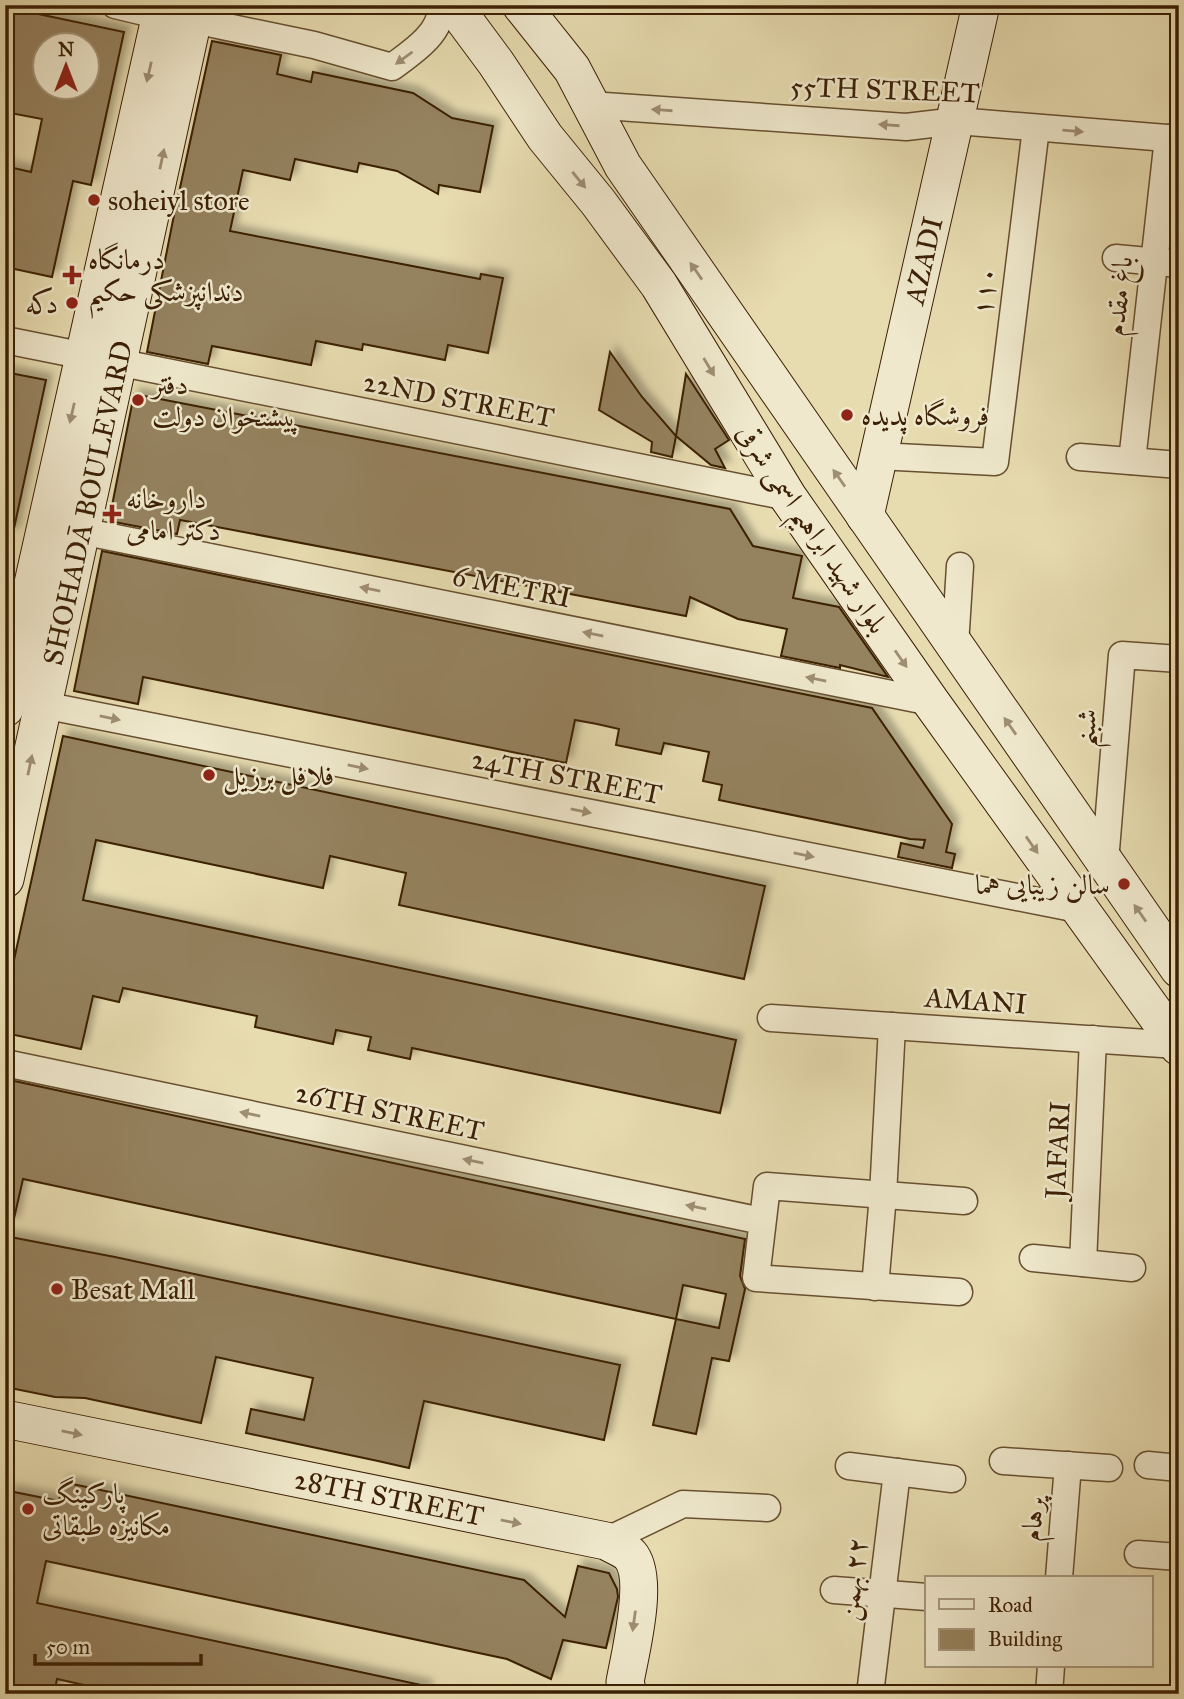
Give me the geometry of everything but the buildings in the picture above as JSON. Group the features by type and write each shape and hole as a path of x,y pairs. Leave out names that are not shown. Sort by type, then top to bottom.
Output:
{"main road":[{"name":"بلوار شهید ابراهیم اسمی شرقی","path":"453,5 496,63 545,137 598,202 659,285 789,497 931,702 1178,1046"},
{"name":"بلوار شهید ابراهیم اسمی شرقی","path":"521,5 572,69 623,166 1179,969"},
{"name":"AZADI","path":"865,516 957,121 981,5"},
{"name":"SHOHADĀ BOULEVARD","path":"6,700 101,359 179,8"},
{"path":"496,63 519,75 538,71 549,58 546,35"},
{"path":"545,137 549,118 555,109 578,104 590,105"},
{"name":"SHOHADĀ BOULEVARD","path":"5,879 80,531 101,359"},
{"name":"28TH STREET","path":"5,1419 606,1541 630,1555 639,1586 625,1682 628,1694"}],"street":[{"path":"115,5 179,8 213,24 314,45 392,67 423,44 441,14 441,5"},
{"name":"55TH STREET","path":"590,105 906,127 957,121 1173,139"},
{"name":"۱۱۰","path":"878,456 995,462 1036,128"},
{"name":"باغ مقدم","path":"1132,461 1166,262 1173,139"},
{"path":"1116,258 1166,262"},
{"name":"22ND STREET","path":"5,340 789,497"},
{"path":"1080,457 1179,465"},
{"name":"6 METRI","path":"80,531 931,702"},
{"path":"954,645 960,566"},
{"name":"شبنم","path":"1105,862 1122,655 1179,659"},
{"name":"24TH STREET","path":"43,705 1078,909"},
{"name":"AMANI","path":"771,1018 1178,1046"},
{"path":"875,1287 892,1026"},
{"name":"JAFARI","path":"1083,1263 1093,1039"},
{"name":"26TH STREET","path":"5,1063 762,1221"},
{"path":"959,1292 756,1278 767,1186 964,1201"},
{"path":"1033,1258 1132,1268"},
{"path":"1003,1461 1109,1468"},
{"name":"پرهام","path":"1059,1576 1068,1465"},
{"path":"1148,1465 1179,1468"},
{"path":"849,1466 952,1479"},
{"name":"٢٢ بهمن","path":"870,1694 897,1472"},
{"path":"606,1541 683,1504 767,1508"},
{"path":"1138,1554 1179,1557"},
{"path":"834,1590 925,1597"},
{"path":"1049,1694 1051,1668"}],"place":[{"name":"soheiyl store","path":"94,200"},
{"name":"درمانگاه دندانپزشکی حکیم","path":"72,275"},
{"name":"دکه","path":"72,303"},
{"name":"دفتر پیشتخوان دولت","path":"138,400"},
{"name":"فروشگاه پدیده","path":"847,415"},
{"name":"داروخانه دکتر امامی","path":"112,514"},
{"name":"فلافل برزیل","path":"209,775"},
{"name":"سالن زیبایی هما","path":"1124,884"},
{"name":"Besat Mall","path":"57,1289"},
{"name":"پارکینگ مکانیزه طبقاتی","path":"28,1509"}]}
